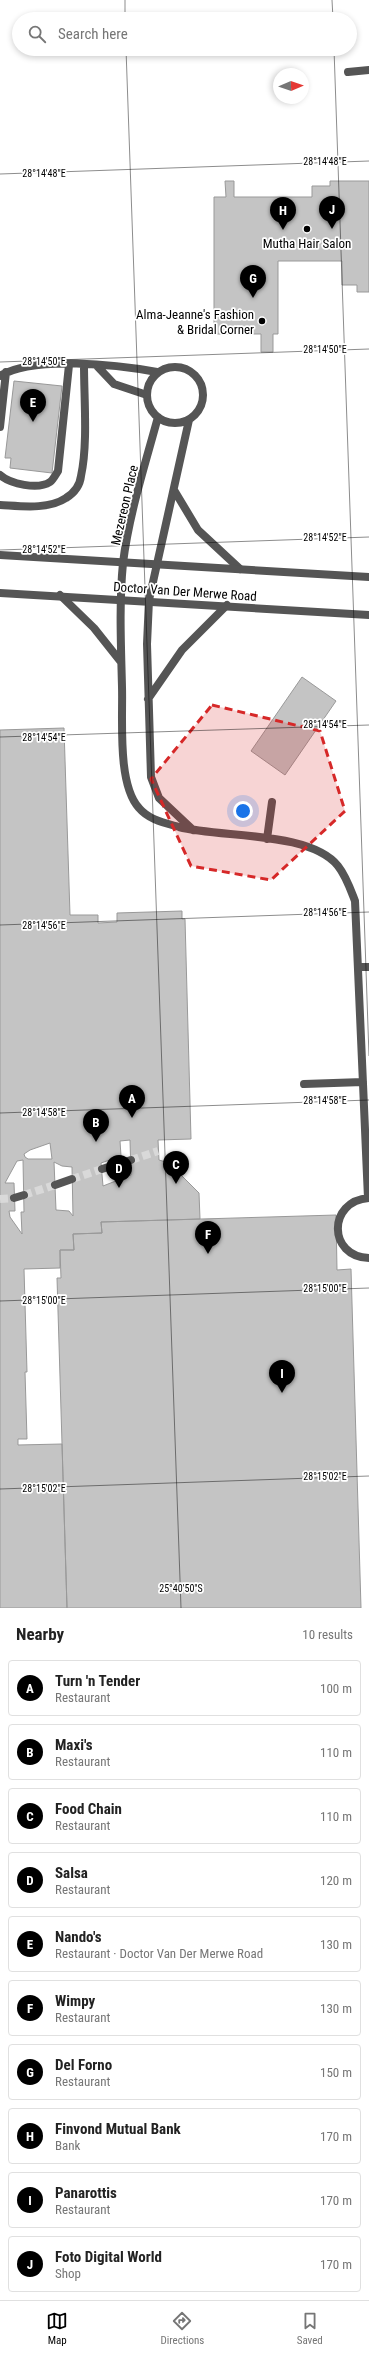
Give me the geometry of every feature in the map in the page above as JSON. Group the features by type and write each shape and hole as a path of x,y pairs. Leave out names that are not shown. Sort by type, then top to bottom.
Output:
{"street":[{"path":"348,72 369,70"},
{"path":"0,475 7,481 37,485 50,482 58,471 69,365"},
{"path":"0,505 40,506 56,503 66,498 76,490 81,477 83,460 84,365"},
{"path":"0,427 3,374 25,366 116,365 157,372 175,366 184,367 199,378 204,396 202,406 189,420 149,600 147,644 151,777 159,798 194,831"},
{"path":"97,366 114,384 147,395"},
{"path":"157,372 148,387 147,395 152,411 158,417 173,423 189,420"},
{"name":"Mezereon Place","path":"158,417 133,508 123,562 121,598 122,739 129,791 138,808 150,817 194,831 292,842 323,853 337,865 346,878 355,901 369,1198"},
{"path":"174,490 198,530 240,569"},
{"name":"Doctor Van Der Merwe Road","path":"0,555 369,577"},
{"name":"Doctor Van Der Merwe Road","path":"0,592 121,598 369,615"},
{"path":"60,595 94,628 121,662"},
{"path":"148,699 182,650 228,605"},
{"path":"267,839 272,802"},
{"path":"358,967 369,967"},
{"path":"304,1084 363,1082"},
{"path":"102,1169 131,1160"},
{"path":"56,1185 72,1179"},
{"path":"14,1198 24,1195"},
{"path":"369,1198 350,1204 343,1211 338,1220 337,1230 344,1248 352,1254 369,1258"}],"highlighted area":[{"path":"212,705 320,731 345,811 271,880 191,866 151,779"}],"building":[{"path":"225,181 234,181 234,197 312,197 312,186 330,186 330,181 369,181 369,292 357,292 357,285 342,285 342,261 278,261 278,334 273,334 273,352 261,352 261,334 214,334 214,197 226,197"},
{"path":"14,381 62,386 52,473 10,468 11,458 5,458"},
{"path":"302,677 336,701 285,775 251,751"},
{"path":"64,728 70,915 98,915 98,923 117,922 117,913 182,911 182,919 185,919 191,1139 158,1140 159,1160 169,1163 199,1193 200,1219 101,1222 102,1233 73,1234 74,1250 60,1250 60,1268 24,1269 27,1439 18,1439 18,1445 62,1444 67,1608 0,1608 0,730","holes":["130,1140 131,1175 103,1186 101,1163 121,1156 120,1141","50,1143 52,1159 28,1159 24,1154 30,1150","23,1160 24,1212 21,1212 22,1234 10,1217 9,1211 15,1211 14,1183 5,1183 17,1161","54,1162 62,1166 72,1167 73,1216 69,1211 56,1210"]},
{"path":"336,1215 337,1270 351,1269 361,1608 67,1608 57,1278 61,1278 60,1250 74,1250 73,1234 102,1233 101,1222"}],"tunnel":[{"path":"131,1160 158,1151"},
{"path":"72,1179 102,1169"},
{"path":"24,1195 55,1185"},
{"path":"0,1199 14,1198"}],"place":[{"name":"Mutha Hair Salon","path":"307,229"},
{"name":"Foto Digital World","path":"332,229"},
{"name":"Finvond Mutual Bank","path":"283,230"},
{"name":"Del Forno","path":"253,298"},
{"name":"Alma-Jeanne's Fashion & Bridal Corner","path":"262,321"},
{"name":"Nando's","path":"33,422"},
{"name":"Turn 'n Tender","path":"132,1118"},
{"name":"Maxi's","path":"96,1142"},
{"name":"Food Chain","path":"176,1184"},
{"name":"Salsa","path":"119,1188"},
{"name":"Wimpy","path":"208,1254"},
{"name":"Panarottis","path":"282,1393"}]}
